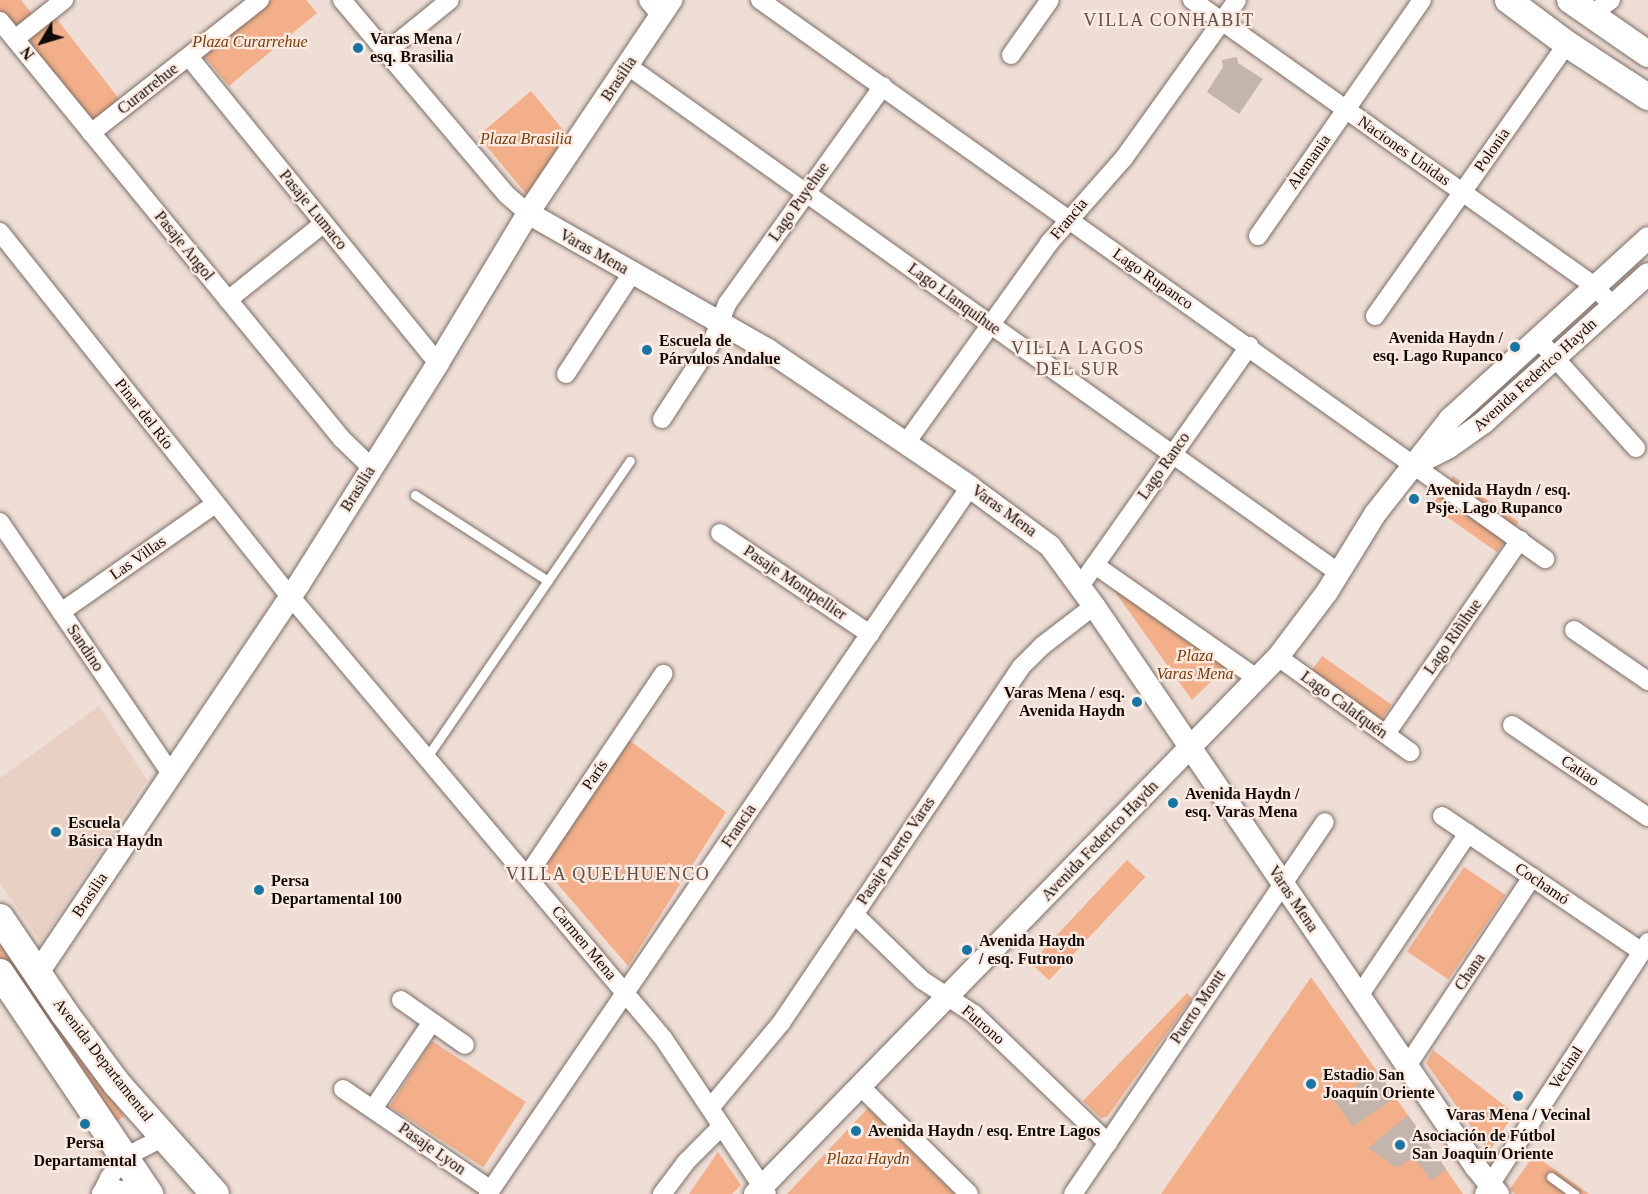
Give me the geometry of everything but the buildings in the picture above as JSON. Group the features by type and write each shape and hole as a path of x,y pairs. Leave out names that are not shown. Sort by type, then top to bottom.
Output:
{"main road":[{"path":"1508,0 1567,44 1648,97"},
{"path":"1591,5 1648,54"},
{"name":"Avenida Departamental","path":"0,918 104,1067 215,1194"},
{"name":"Avenida Departamental","path":"3,983 149,1194"}],"street":[{"path":"15,39 64,0"},
{"name":"Curarrehue","path":"91,133 260,0"},
{"name":"Varas Mena","path":"342,0 507,195 528,213 721,321 906,443 1037,534 1059,557 1094,606 1491,1191"},
{"path":"386,51 450,0"},
{"name":"Lago Rupanco","path":"760,0 1249,346 1545,559"},
{"path":"1011,55 1050,0"},
{"name":"Naciones Unidas","path":"1192,0 1594,286 1613,306"},
{"name":"Francia","path":"906,443 1069,218 1124,158 1237,0"},
{"name":"Alemania","path":"1258,236 1422,0"},
{"name":"Brasilia","path":"37,974 290,596 438,363 528,213 628,66 660,5"},
{"name":"Pasaje Angol","path":"0,21 342,439 372,468"},
{"name":"Polonia","path":"1375,316 1567,44"},
{"name":"Pasaje Lumaco","path":"189,57 438,363"},
{"name":"Lago Llanquihue","path":"628,66 1339,573"},
{"name":"Lago Puyehue","path":"662,419 712,342 727,304 883,86"},
{"path":"228,300 324,223"},
{"name":"Pinar del Río","path":"0,232 290,596"},
{"name":"Avenida Federico Haydn","path":"761,1192 860,1086 1278,657 1314,611 1376,514 1450,418 1648,238"},
{"path":"566,374 632,273"},
{"name":"Avenida Federico Haydn","path":"1414,464 1467,436 1648,274"},
{"path":"1537,338 1636,448"},
{"name":"Lago Ranco","path":"1080,586 1249,346"},
{"name":"Francia","path":"490,1192 970,487"},
{"name":"Las Villas","path":"61,612 215,504"},
{"name":"Sandino","path":"0,522 171,774"},
{"name":"Pasaje Montpellier","path":"720,533 870,634"},
{"name":"Lago Riñihue","path":"1386,734 1520,540"},
{"path":"1095,565 1258,679"},
{"name":"Carmen Mena","path":"290,596 663,1038 722,1126 761,1192"},
{"name":"Pasaje Puerto Varas","path":"710,1108 763,1048 1021,667 1042,646 1094,606"},
{"path":"1574,630 1648,681"},
{"name":"Lago Calafquén","path":"1278,657 1410,752"},
{"name":"París","path":"527,876 663,674"},
{"name":"Catiao","path":"1512,725 1648,817"},
{"name":"Cochamó","path":"1442,816 1532,878 1645,947"},
{"name":"Puerto Montt","path":"1073,1194 1325,822"},
{"path":"1359,996 1468,833"},
{"name":"Chana","path":"1407,1066 1532,878"},
{"name":"Futrono","path":"854,914 922,980 974,1014 1108,1143"},
{"name":"Vecinal","path":"1491,1191 1645,947"},
{"path":"400,1000 465,1045"},
{"path":"373,1109 432,1022"},
{"path":"860,1086 969,1194"},
{"name":"Pasaje Lyon","path":"344,1089 490,1192"},
{"path":"662,1194 685,1163 722,1126"},
{"path":"101,1194 109,1178 125,1157 164,1137"},
{"path":"101,1194 117,1189 136,1190 143,1194"}],"lane":[{"path":"427,757 630,461"},
{"path":"415,495 548,581"},
{"path":"1551,1177 1574,1194"}],"shaded area":[{"name":"Escuela Básica Haydn","path":"99,706 147,780 41,942 0,883 0,778"}],"green space":[{"path":"0,0 21,0 33,15 14,30 0,13"},
{"name":"Plaza Curarrehue","path":"270,0 306,0 317,13 229,86 203,55"},
{"path":"56,18 119,99 89,123 26,41"},
{"name":"Plaza Brasilia","path":"531,91 569,137 528,196 478,136"},
{"path":"1453,476 1519,522 1497,552 1432,506"},
{"name":"Plaza Varas Mena","path":"1101,572 1230,663 1192,700"},
{"path":"1322,656 1392,705 1379,723 1309,674"},
{"path":"629,740 726,812 628,966 543,867"},
{"path":"1127,860 1145,877 1049,980 1031,963"},
{"path":"1464,867 1505,895 1448,980 1407,952"},
{"path":"0,932 124,1116 103,1130 0,977"},
{"name":"Estadio San Joaquín Oriente","path":"1311,977 1377,1071 1463,1194 1161,1194"},
{"path":"1187,993 1192,998 1107,1117 1101,1118 1083,1101"},
{"path":"432,1041 526,1102 483,1167 390,1106"},
{"path":"1433,1050 1514,1113 1489,1152 1426,1063"},
{"name":"Plaza Haydn","path":"868,1108 955,1194 787,1194"},
{"path":"718,1152 741,1185 732,1194 689,1194"},
{"path":"1534,1155 1589,1194 1515,1194 1510,1189"}],"place":[{"name":"Varas Mena / esq. Brasilia","path":"358,48"},
{"name":"Avenida Haydn / esq. Lago Rupanco","path":"1515,347"},
{"name":"Escuela de Párvulos Andalue","path":"647,350"},
{"name":"Avenida Haydn / esq. Psje. Lago Rupanco","path":"1414,499"},
{"name":"Varas Mena / esq. Avenida Haydn","path":"1137,702"},
{"name":"Avenida Haydn / esq. Varas Mena","path":"1173,803"},
{"name":"Escuela Básica Haydn","path":"56,832"},
{"name":"Persa Departamental 100","path":"259,890"},
{"name":"Avenida Haydn / esq. Futrono","path":"967,950"},
{"name":"Estadio San Joaquín Oriente","path":"1311,1084"},
{"name":"Varas Mena / Vecinal","path":"1518,1096"},
{"name":"Persa Departamental","path":"85,1124"},
{"name":"Avenida Haydn / esq. Entre Lagos","path":"856,1131"},
{"name":"Asociación de Fútbol San Joaquín Oriente","path":"1400,1145"}],"district":[{"name":"VILLA CONHABIT","path":"1169,20"},
{"name":"VILLA LAGOS DEL SUR","path":"1078,359"},
{"name":"VILLA QUELHUENCO","path":"608,874"}]}
